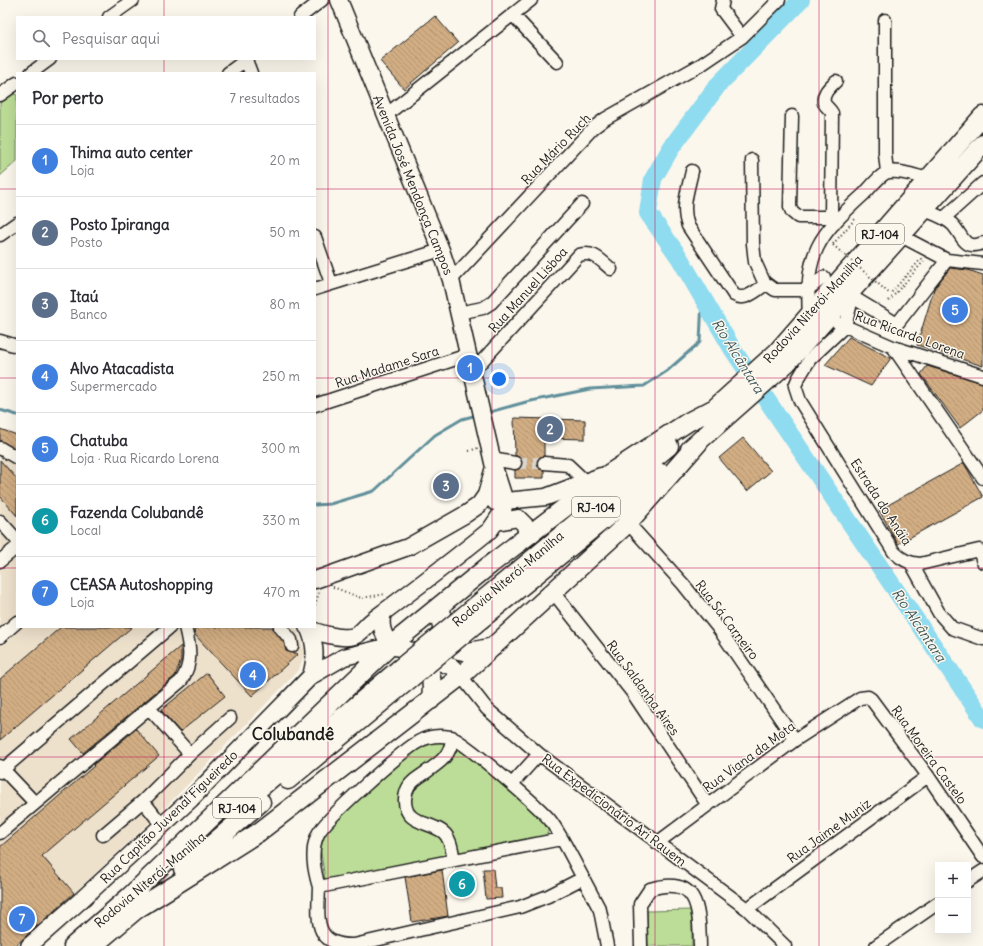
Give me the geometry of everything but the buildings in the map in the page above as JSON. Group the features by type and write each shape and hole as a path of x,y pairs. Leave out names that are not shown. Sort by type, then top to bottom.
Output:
{"highway":[{"name":"Rodovia Niterói-Manilha","path":"782,358 809,316 983,116"},
{"name":"Rodovia Niterói-Manilha","path":"73,946 132,904 273,792 405,674 828,319 838,284 901,236 981,150"},
{"name":"Rodovia Niterói-Manilha","path":"470,620 699,442 724,406"},
{"path":"132,904 390,646 491,564 610,472 688,422 724,406"},
{"path":"132,904 259,832 431,700 456,672 494,646 628,523 699,442"},
{"path":"444,641 452,648 463,652 494,646"},
{"path":"422,655 431,670 431,700"},
{"name":"Rodovia Niterói-Manilha","path":"93,946 132,904"}],"main road":[{"name":"Avenida José Mendonça Campos","path":"340,0 441,250 451,280 493,463 505,501"},
{"path":"476,508 486,495 493,463"},
{"path":"321,586 408,547 486,503 546,498 610,472"},
{"path":"308,628 348,638 358,634 481,538 497,522 503,511 505,501"},
{"path":"476,508 487,508 491,510 496,516 497,522"},
{"path":"497,522 518,518 525,525 527,536"},
{"name":"Rua Expedicionário Ari Rauem","path":"444,602 440,616 444,641 456,672"},
{"path":"384,613 381,619 382,628 390,646"},
{"path":"308,628 315,643 315,659 311,676"},
{"name":"Rua Expedicionário Ari Rauem","path":"390,646 409,650 422,655 456,672"},
{"name":"Rua Capitão Juvenal Figueiredo","path":"29,946 196,794 311,676 344,656 390,646"}],"street":[{"path":"110,16 133,0"},
{"path":"301,16 322,0"},
{"path":"386,115 531,0"},
{"path":"723,0 721,9 742,37"},
{"name":"Rua Mário Ruch","path":"451,280 593,128 605,119 702,64 742,37 779,0"},
{"path":"513,15 557,62"},
{"path":"885,20 884,154 887,172"},
{"path":"32,72 49,60"},
{"path":"229,72 247,60 251,72"},
{"path":"832,221 832,116 831,110 824,103 824,99 826,90 836,81"},
{"path":"0,95 16,84"},
{"path":"792,116 790,207 792,212 798,217 832,221"},
{"path":"752,160 754,256 760,275 766,284 775,290 807,290 838,284"},
{"path":"692,171 684,206 684,215 688,226 734,295 739,298 745,298 766,284"},
{"path":"809,316 807,290 812,258 815,248 832,221 887,172 904,173 928,179"},
{"path":"904,173 915,194"},
{"path":"944,218 983,183"},
{"path":"458,313 483,308 491,303 582,204"},
{"path":"924,210 944,218 953,225 964,242 971,245 983,242"},
{"path":"1,234 16,224"},
{"path":"1,234 16,236"},
{"path":"901,236 947,260 983,264"},
{"path":"316,240 331,283"},
{"path":"316,289 441,250"},
{"name":"Rua Manuel Lisboa","path":"472,372 579,255 586,253 593,254 611,269"},
{"path":"812,258 816,272 838,284 897,324 947,260"},
{"path":"838,284 850,307 845,326"},
{"name":"Rua Ricardo Lorena","path":"828,319 893,347 983,376"},
{"name":"Estrada do Anáia","path":"845,326 810,359 798,379 795,386 796,392 804,409 894,552 901,559 911,563 920,564 981,549 983,562"},
{"path":"0,341 16,346"},
{"path":"893,347 983,478"},
{"name":"Rua Madame Sara","path":"316,405 468,355"},
{"path":"0,448 16,457"},
{"path":"493,463 515,462"},
{"path":"544,463 568,465 586,482"},
{"path":"0,521 16,539"},
{"name":"Rua Sá Carneiro","path":"628,523 704,609 795,740"},
{"path":"0,561 16,548"},
{"path":"911,563 939,613 952,628 983,639"},
{"name":"Rua Saldanha Aires","path":"553,592 632,692 707,804"},
{"path":"0,637 16,623"},
{"path":"34,803 1,769 169,628"},
{"path":"0,833 34,803 182,681 188,671 190,659 189,644 185,628"},
{"path":"281,628 291,640 292,646"},
{"name":"Rua Expedicionário Ari Rauem","path":"456,672 487,709 539,754 747,909 784,946"},
{"name":"Rua Moreira Castelo","path":"860,698 868,697 871,699 928,776 983,858"},
{"name":"Rua Viana da Mota","path":"657,843 707,804 795,740 860,698"},
{"path":"149,708 190,754"},
{"path":"103,835 144,800 190,754 230,718"},
{"path":"583,878 548,896 520,907 354,945 341,946 328,941 322,933 318,921 319,887 314,862 314,846 318,833 346,804 407,749 432,736 452,737 512,784 550,820 583,878 600,910 607,946"},
{"path":"452,737 452,744 446,758 409,783 406,792 405,808 412,817 444,833 450,842 454,860"},
{"path":"512,784 539,754"},
{"name":"Rua Jaime Muniz","path":"747,909 928,776"},
{"path":"144,800 162,825"},
{"path":"319,887 561,839"},
{"path":"971,879 983,871"},
{"path":"641,946 640,904 650,889 666,885 682,888 694,897 699,915 700,946"},
{"path":"876,946 935,904"}],"path":[{"path":"832,245 890,294 921,259 924,261 889,301"},
{"path":"316,602 321,586 332,587 361,598 391,593"}],"shaded area":[{"path":"0,429 16,435 16,628 296,628 305,652 299,670 156,817 74,893 42,856 0,892"}],"green space":[{"path":"0,86 16,94 16,162 0,176"},
{"path":"449,738 548,822 548,833 540,839 325,880 319,839 326,828 413,749 427,741"},
{"path":"692,910 692,946 648,946 647,911"}],"waterway":[{"name":"Rio Alcântara","path":"801,0 718,85 671,148 653,179 648,213 679,257 733,350 983,719"},
{"path":"486,413 526,402 590,389 644,386 667,371 700,342 702,299"},
{"path":"0,410 16,415"},
{"path":"316,505 330,504 374,491 435,435 462,419 477,415"}],"tunnel":[{"path":"515,463 544,463"}],"place":[{"name":"Chatuba","path":"955,310"},
{"name":"Thima auto center","path":"470,368"},
{"name":"Posto Ipiranga","path":"550,429"},
{"name":"Itaú","path":"446,486"},
{"name":"Alvo Atacadista","path":"253,675"},
{"name":"Fazenda Colubandê","path":"462,884"},
{"name":"CEASA Autoshopping","path":"22,919"}],"district":[{"name":"Colubandê","path":"293,734"}]}
